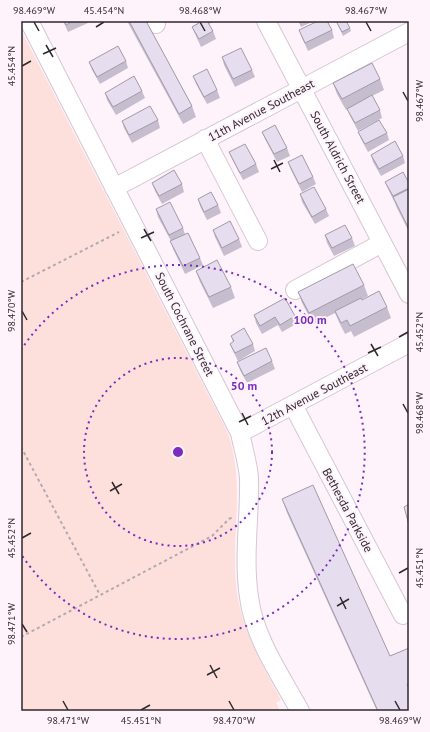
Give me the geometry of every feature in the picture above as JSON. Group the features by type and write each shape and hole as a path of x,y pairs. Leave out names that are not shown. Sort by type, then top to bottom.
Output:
{"street":[{"name":"South Cochrane Street","path":"29,21 240,433 249,476 246,555 249,598 259,631 300,711"},
{"name":"South Aldrich Street","path":"266,21 409,294"},
{"name":"11th Avenue Southeast","path":"114,188 409,32"},
{"path":"205,139 258,241"},
{"path":"296,290 382,243"},
{"name":"12th Avenue Southeast","path":"240,433 409,343"},
{"name":"Bethesda Parkside","path":"293,405 403,615"}],"path":[{"path":"21,282 133,224"},
{"path":"21,447 100,595"},
{"path":"21,637 212,536 229,519 248,514"}],"shaded area":[{"path":"22,32 227,431 233,450 236,469 237,507 235,566 238,600 252,644 281,700 276,703 280,711 21,711"}],"building":[{"path":"64,21 73,21 66,25"},
{"path":"129,21 146,21 192,106 179,114"},
{"path":"198,21 207,21 213,31 199,39 192,27 199,23"},
{"path":"318,21 327,21 332,30 305,43 299,30"},
{"path":"336,21 346,21 350,28 342,32"},
{"path":"118,46 126,61 97,77 89,62"},
{"path":"241,48 252,70 233,79 222,57"},
{"path":"372,63 380,79 342,99 333,83"},
{"path":"207,69 217,90 204,97 193,76"},
{"path":"134,76 142,91 113,107 105,93"},
{"path":"372,95 380,110 355,123 347,109"},
{"path":"150,106 158,120 129,135 122,121"},
{"path":"379,120 387,133 365,144 358,132"},
{"path":"275,125 287,148 274,154 262,132"},
{"path":"395,141 403,156 379,169 371,155"},
{"path":"245,144 256,164 240,173 229,152"},
{"path":"302,155 313,177 299,184 288,162"},
{"path":"174,170 182,184 159,196 152,183"},
{"path":"403,172 409,183 409,188 393,196 385,182"},
{"path":"314,187 326,209 312,217 300,194"},
{"path":"409,189 409,229 393,197"},
{"path":"211,192 218,205 204,212 198,199"},
{"path":"170,202 183,228 169,235 156,209"},
{"path":"230,221 239,239 222,248 213,230"},
{"path":"345,225 352,238 332,248 325,235"},
{"path":"188,233 200,258 183,266 170,241"},
{"path":"217,260 231,287 209,297 196,271"},
{"path":"353,264 364,285 309,313 298,292"},
{"path":"379,291 387,307 350,326 347,320 341,323 335,311"},
{"path":"285,298 295,316 280,325 275,317 260,326 254,315"},
{"path":"244,328 253,344 235,353 230,344 234,341 231,336"},
{"path":"266,348 272,361 244,376 237,362"},
{"path":"313,485 390,656 409,648 409,685 407,684 409,688 409,711 378,711 282,499"},
{"path":"409,504 409,525 404,507"}]}
